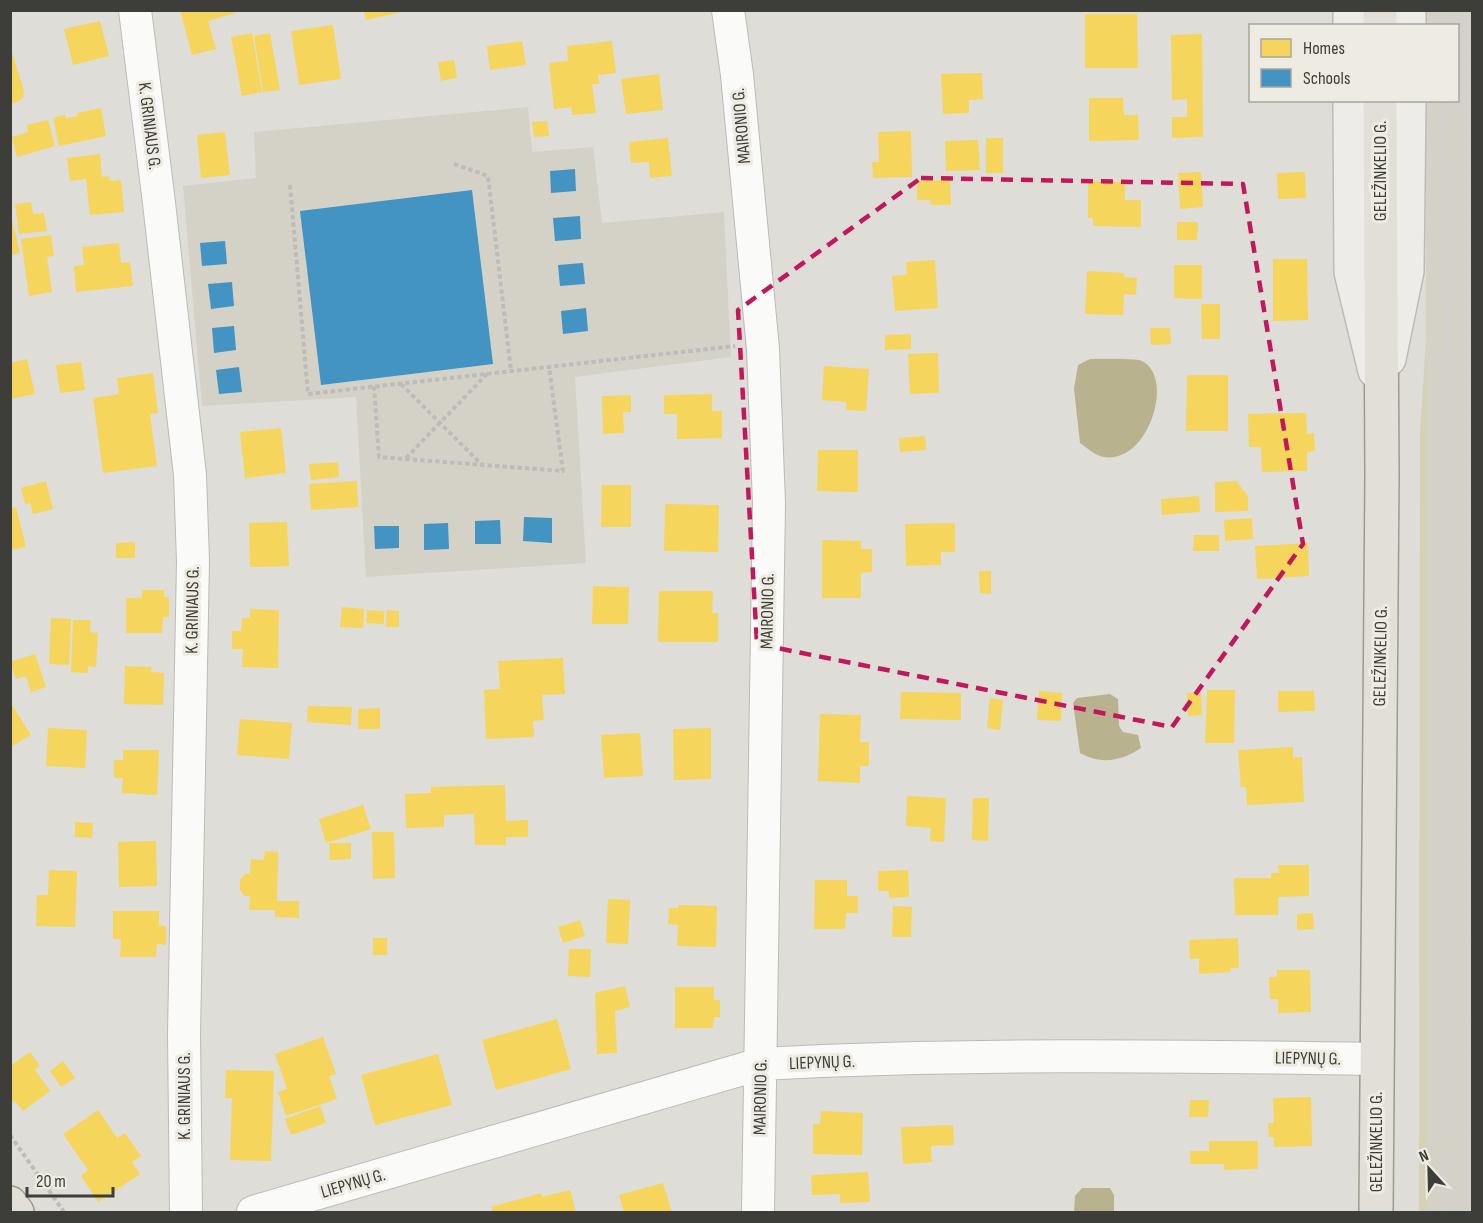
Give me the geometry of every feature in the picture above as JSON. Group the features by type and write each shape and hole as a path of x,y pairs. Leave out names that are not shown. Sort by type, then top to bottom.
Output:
{"main road":[{"name":"GELEŽINKELIO G.","path":"1376,1212 1381,396 1380,102"},
{"path":"10,1203 17,1212"}],"street":[{"name":"K. GRINIAUS G.","path":"135,10 190,475 193,561 184,1034 186,1212"},
{"name":"MAIRONIO G.","path":"728,10 737,75 763,349 769,503 758,1212"},
{"path":"1350,102 1351,272 1381,396"},
{"path":"1381,396 1407,271 1408,102"},
{"name":"LIEPYNŲ G.","path":"253,1212 760,1064 832,1060 1141,1055 1377,1059"}],"path":[{"path":"454,164 489,176 511,371"},
{"path":"290,185 309,394 730,346 763,349"},
{"path":"374,386 379,457 562,471 549,367"},
{"path":"405,459 488,373"},
{"path":"400,383 482,465"},
{"path":"10,1135 64,1212"}],"highlighted area":[{"path":"921,178 1243,184 1303,544 1172,727 757,644 738,310"}],"shaded area":[{"path":"1426,11 1472,11 1472,1212 1426,1212 1426,102 1459,102 1459,24 1426,24"},
{"path":"528,107 532,152 593,147 602,223 724,212 731,357 575,377 586,563 366,577 356,397 202,406 183,186 256,178 254,132"},
{"path":"1426,337 1426,1212 1419,1212 1420,435"},
{"path":"1090,359 1138,360 1152,370 1156,384 1156,400 1152,418 1134,447 1120,456 1104,457 1080,443 1074,389 1078,365"},
{"path":"1110,694 1118,699 1119,726 1123,732 1138,735 1141,748 1126,756 1111,760 1088,757 1080,753 1073,703 1077,698"},
{"path":"1082,1188 1110,1188 1114,1195 1114,1212 1074,1212 1075,1196"}],"building: Homes":[{"path":"180,10 235,10 235,13 208,21 216,49 192,55"},
{"path":"364,10 406,10 406,11 366,20"},
{"path":"1085,14 1137,14 1138,68 1085,68"},
{"path":"100,21 109,56 73,65 64,29"},
{"path":"333,25 341,79 299,85 291,31"},
{"path":"252,33 262,92 242,96 231,37"},
{"path":"270,33 280,90 263,92 254,36"},
{"path":"1202,34 1203,137 1172,138 1172,117 1187,117 1187,99 1172,100 1171,35"},
{"path":"522,41 526,65 490,70 487,46"},
{"path":"612,41 616,73 598,75 599,84 592,84 596,113 572,115 571,107 554,109 549,63 568,61 567,46"},
{"path":"10,46 24,91 19,101 10,104"},
{"path":"454,60 457,78 441,81 438,62"},
{"path":"982,73 983,99 969,100 969,113 943,114 941,74"},
{"path":"659,74 663,110 626,114 621,79"},
{"path":"1089,98 1123,98 1124,115 1138,115 1139,140 1089,141"},
{"path":"101,108 106,136 59,146 53,118 65,115 66,118 78,116 77,113"},
{"path":"48,120 55,146 17,157 12,137 28,132 27,125"},
{"path":"547,121 549,136 534,137 532,122"},
{"path":"911,131 912,177 873,178 872,162 879,162 878,132"},
{"path":"225,132 230,175 201,178 197,135"},
{"path":"668,138 672,176 650,178 649,162 631,163 629,142"},
{"path":"986,138 1003,138 1003,173 986,173"},
{"path":"978,140 980,170 946,171 945,141"},
{"path":"100,154 102,177 109,176 110,181 121,180 124,212 90,215 86,179 70,181 67,158"},
{"path":"1201,172 1203,207 1180,209 1178,173"},
{"path":"1305,172 1306,198 1278,199 1277,173"},
{"path":"950,180 951,205 931,205 930,200 917,200 917,181"},
{"path":"1088,181 1125,182 1125,200 1141,200 1141,227 1093,226 1093,218 1088,218"},
{"path":"31,202 33,214 44,213 47,231 19,234 15,204"},
{"path":"10,212 20,253 10,255"},
{"path":"1177,222 1198,222 1197,240 1177,240"},
{"path":"51,235 54,256 47,257 52,292 29,296 21,239"},
{"path":"119,243 121,263 130,262 133,286 76,292 74,266 84,265 82,247"},
{"path":"1273,259 1307,259 1308,320 1273,321"},
{"path":"935,260 938,308 895,311 892,276 907,275 906,262"},
{"path":"1174,265 1202,265 1202,299 1174,298"},
{"path":"1087,271 1124,273 1124,277 1137,278 1136,295 1124,294 1123,315 1085,314"},
{"path":"1201,304 1220,304 1220,339 1202,339"},
{"path":"1150,328 1170,328 1171,344 1151,345"},
{"path":"911,334 911,349 885,350 885,335"},
{"path":"938,353 939,393 910,394 908,354"},
{"path":"27,359 35,394 10,399 10,363"},
{"path":"81,362 85,390 60,393 56,365"},
{"path":"824,366 869,369 866,411 846,410 846,402 822,400"},
{"path":"153,373 158,413 150,414 157,466 103,473 93,398 119,394 117,378"},
{"path":"1187,375 1228,375 1228,431 1186,431"},
{"path":"712,394 712,411 722,411 722,438 677,439 677,414 664,414 664,395"},
{"path":"631,395 631,412 623,412 624,433 603,434 602,396"},
{"path":"1306,413 1307,434 1314,433 1315,451 1307,452 1307,471 1262,472 1261,447 1249,447 1248,414"},
{"path":"281,428 286,473 245,478 240,432"},
{"path":"925,436 926,450 900,452 899,438"},
{"path":"818,450 858,450 858,492 817,491"},
{"path":"338,462 339,477 311,480 309,464"},
{"path":"46,481 53,509 33,514 30,503 25,504 21,488"},
{"path":"357,481 358,507 311,510 309,484"},
{"path":"1236,481 1248,496 1248,511 1215,512 1215,482"},
{"path":"602,485 631,485 631,527 601,527"},
{"path":"1199,496 1200,512 1162,515 1161,499"},
{"path":"665,504 719,505 718,552 664,551"},
{"path":"16,507 26,547 10,550 10,508"},
{"path":"1252,518 1253,539 1225,541 1224,520"},
{"path":"287,522 289,566 250,567 249,523"},
{"path":"955,523 955,552 941,552 941,565 906,566 905,524"},
{"path":"1194,535 1219,535 1219,551 1193,551"},
{"path":"822,540 861,541 861,549 872,549 872,572 861,573 861,598 822,598"},
{"path":"135,542 135,558 116,558 116,543"},
{"path":"1308,543 1309,576 1257,579 1255,546"},
{"path":"979,571 991,571 991,594 980,593"},
{"path":"593,586 629,587 628,624 592,624"},
{"path":"142,590 164,590 164,597 169,597 169,617 163,617 162,633 126,633 126,598 142,598"},
{"path":"659,591 713,591 712,613 718,613 718,642 658,642"},
{"path":"342,607 364,609 363,628 340,627"},
{"path":"250,609 279,610 278,668 242,667 243,649 232,649 232,631 241,631 242,618 250,618"},
{"path":"367,610 384,611 384,624 366,623"},
{"path":"387,610 399,611 399,627 386,627"},
{"path":"51,618 71,619 69,665 49,664"},
{"path":"73,620 91,620 90,632 98,633 96,667 88,666 88,673 71,672"},
{"path":"35,654 46,687 31,692 26,676 16,679 10,662"},
{"path":"563,658 565,694 542,695 544,720 533,721 534,737 486,739 484,690 500,689 498,661"},
{"path":"125,666 152,667 151,672 164,673 163,705 124,704"},
{"path":"1207,690 1235,690 1234,743 1205,743"},
{"path":"1039,691 1062,693 1061,721 1037,720"},
{"path":"1278,691 1314,691 1315,711 1278,712"},
{"path":"901,692 961,693 961,720 900,719"},
{"path":"1201,692 1202,715 1188,716 1187,693"},
{"path":"990,698 1003,700 1000,730 987,728"},
{"path":"10,702 31,735 10,747"},
{"path":"308,706 352,707 351,725 307,722"},
{"path":"380,708 380,729 358,729 358,709"},
{"path":"820,714 861,715 860,742 869,742 869,766 860,766 860,783 818,781"},
{"path":"240,719 292,723 289,759 237,755"},
{"path":"48,728 87,730 85,768 46,766"},
{"path":"711,728 711,779 674,780 673,729"},
{"path":"640,733 643,776 604,778 601,735"},
{"path":"1293,747 1293,758 1302,757 1304,802 1247,805 1246,787 1241,787 1238,750"},
{"path":"123,750 159,750 157,795 122,793 123,778 114,778 114,760 123,760"},
{"path":"505,785 506,821 528,820 528,837 506,837 506,845 475,845 474,814 444,815 444,827 406,828 405,794 431,793 431,787"},
{"path":"907,796 946,798 944,842 930,841 931,828 906,826"},
{"path":"973,798 989,798 988,841 972,840"},
{"path":"363,805 371,829 326,843 319,819"},
{"path":"75,822 93,823 92,838 75,837"},
{"path":"372,832 394,832 395,878 373,879"},
{"path":"156,841 157,886 119,887 118,842"},
{"path":"329,843 351,843 351,859 330,860"},
{"path":"265,851 278,852 277,901 299,901 299,918 275,917 275,910 249,910 250,896 244,896 240,890 240,880 245,874 250,874 251,859 264,860"},
{"path":"1278,865 1309,865 1309,896 1278,897 1278,915 1235,915 1234,878 1271,878 1271,873 1279,873"},
{"path":"49,870 77,871 75,927 36,926 37,895 48,895"},
{"path":"908,870 909,897 889,898 889,891 878,891 878,871"},
{"path":"815,880 847,880 847,896 858,896 858,913 846,913 845,929 814,929"},
{"path":"608,899 630,900 628,944 606,943"},
{"path":"678,905 717,906 716,947 677,946 678,925 668,924 669,908 678,908"},
{"path":"893,906 912,907 911,937 892,937"},
{"path":"113,911 159,911 159,926 166,926 166,945 157,944 156,957 120,957 121,939 113,939"},
{"path":"1313,913 1314,929 1297,930 1297,914"},
{"path":"580,920 585,936 563,943 558,927"},
{"path":"373,938 387,938 387,955 373,955"},
{"path":"1238,938 1239,968 1230,968 1230,972 1199,974 1199,958 1190,959 1189,940"},
{"path":"569,949 591,949 590,977 568,976"},
{"path":"1277,970 1310,970 1311,1012 1278,1013 1278,999 1270,999 1269,977 1277,977"},
{"path":"625,986 630,1007 615,1011 617,1053 597,1054 595,993"},
{"path":"675,987 714,987 714,1000 720,1000 720,1017 714,1017 713,1028 675,1028"},
{"path":"557,1019 571,1069 496,1090 482,1040"},
{"path":"323,1037 336,1074 329,1076 337,1099 286,1116 278,1092 287,1089 275,1054"},
{"path":"30,1052 40,1066 35,1070 50,1091 23,1111 15,1101 10,1104 10,1066"},
{"path":"438,1054 452,1105 375,1125 361,1075"},
{"path":"63,1061 75,1078 61,1087 50,1071"},
{"path":"226,1070 274,1071 271,1161 230,1160 232,1098 225,1098"},
{"path":"1311,1097 1312,1146 1274,1147 1274,1137 1269,1137 1268,1123 1274,1123 1273,1098"},
{"path":"1190,1100 1209,1100 1208,1117 1189,1117"},
{"path":"320,1106 326,1123 291,1135 285,1119"},
{"path":"98,1110 117,1138 125,1133 141,1156 132,1162 140,1174 98,1202 81,1176 88,1170 63,1134"},
{"path":"821,1111 863,1113 862,1155 813,1154 813,1124 820,1124"},
{"path":"953,1125 954,1145 931,1146 932,1162 903,1164 901,1127"},
{"path":"1209,1141 1258,1141 1258,1169 1224,1170 1224,1164 1190,1164 1190,1151 1209,1151"},
{"path":"868,1172 870,1202 840,1203 840,1194 812,1195 811,1175"},
{"path":"663,1183 672,1212 624,1212 619,1195"},
{"path":"570,1190 576,1212 493,1212 491,1207 541,1193 542,1197"}],"building: Schools":[{"path":"575,169 576,191 551,193 550,171"},
{"path":"472,190 493,364 321,385 300,211"},
{"path":"580,216 581,239 555,241 553,218"},
{"path":"225,241 227,264 202,266 200,243"},
{"path":"583,263 585,284 560,286 558,265"},
{"path":"232,282 234,306 211,309 208,284"},
{"path":"586,308 588,331 563,334 561,311"},
{"path":"234,326 236,350 214,353 212,328"},
{"path":"239,367 242,392 219,394 216,370"},
{"path":"524,517 552,518 552,543 523,541"},
{"path":"500,520 501,544 475,544 475,521"},
{"path":"448,523 449,549 424,550 424,524"},
{"path":"374,526 399,526 399,548 375,549"}],"railway":[{"path":"1443,10 1443,24"},
{"path":"1466,10 1467,1212"},
{"path":"1444,102 1447,313 1446,1212"}]}
